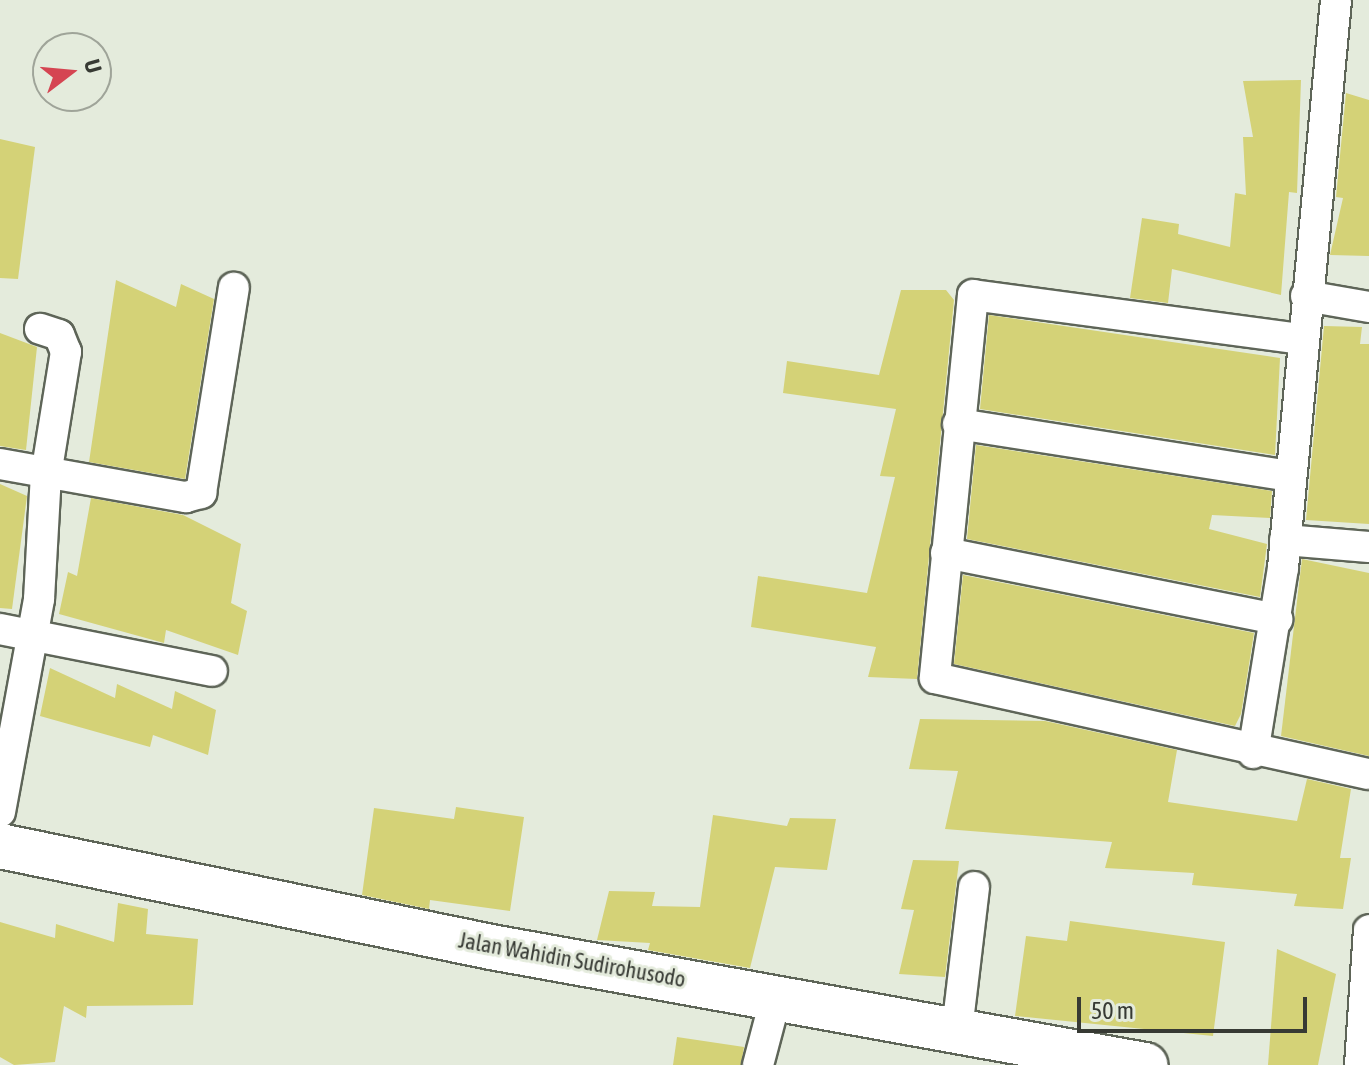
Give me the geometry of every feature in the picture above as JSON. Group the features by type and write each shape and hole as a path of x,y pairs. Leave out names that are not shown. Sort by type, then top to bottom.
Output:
{"highway":[{"name":"Jalan Wahidin Sudirohusodo","path":"0,846 776,997 1145,1065"}],"street":[{"path":"1253,753 1277,619 1301,339 1336,0"},
{"path":"0,464 46,475 201,493 234,288"},
{"path":"1301,339 981,291 970,306 937,680 1253,753 1369,774"},
{"path":"1306,296 1369,307"},
{"path":"0,812 31,636 46,475 66,352 59,335 40,329"},
{"path":"958,424 1291,476"},
{"path":"1285,540 1369,547"},
{"path":"946,553 1277,619"},
{"path":"0,629 212,671"},
{"path":"957,1030 974,887"},
{"path":"1360,1065 1369,930"},
{"path":"758,1065 776,997"}],"building":[{"path":"1301,80 1297,193 1289,192 1281,295 1172,269 1168,303 1130,298 1142,218 1179,224 1178,234 1230,247 1235,193 1246,195 1243,137 1253,137 1243,81"},
{"path":"1346,93 1369,100 1369,256 1330,255 1343,198 1336,197"},
{"path":"0,139 35,147 18,279 0,278"},
{"path":"116,280 176,307 181,284 214,299 185,479 89,462"},
{"path":"901,290 946,290 954,300 917,679 868,677 876,647 751,627 758,576 867,593 895,477 880,476 896,409 783,393 787,361 879,375"},
{"path":"989,315 1280,358 1275,455 980,409"},
{"path":"1324,326 1362,327 1360,344 1369,344 1369,524 1306,520"},
{"path":"0,333 37,347 26,450 0,446"},
{"path":"976,445 1272,491 1270,518 1212,515 1209,529 1267,544 1260,597 967,539"},
{"path":"0,484 27,496 12,609 0,608"},
{"path":"91,498 183,515 241,544 231,603 247,611 238,655 166,630 164,643 59,614 68,572 77,576"},
{"path":"1302,559 1369,573 1369,756 1281,736"},
{"path":"963,575 1254,633 1241,714 1235,726 954,664"},
{"path":"50,668 115,698 117,684 172,709 175,691 216,710 208,755 153,735 150,747 40,716"},
{"path":"920,719 1045,721 1177,750 1168,802 1297,821 1307,779 1351,789 1340,858 1351,858 1343,909 1294,906 1297,894 1192,885 1194,873 1105,868 1112,842 945,829 958,771 909,769"},
{"path":"456,807 524,817 510,911 430,900 429,909 362,895 374,808 454,819"},
{"path":"713,815 787,826 790,818 836,819 827,870 775,867 750,968 648,950 650,943 597,940 609,891 655,892 652,906 700,907"},
{"path":"913,860 959,861 945,977 899,974 914,910 901,909"},
{"path":"118,903 148,909 146,934 198,939 193,1005 87,1006 86,1018 64,1006 55,1062 14,1065 0,1057 0,922 55,938 56,924 114,942"},
{"path":"1070,921 1225,942 1213,1036 1015,1016 1026,936 1067,941"},
{"path":"1277,949 1336,974 1318,1065 1268,1065"},
{"path":"677,1037 744,1047 741,1065 673,1065"}]}
